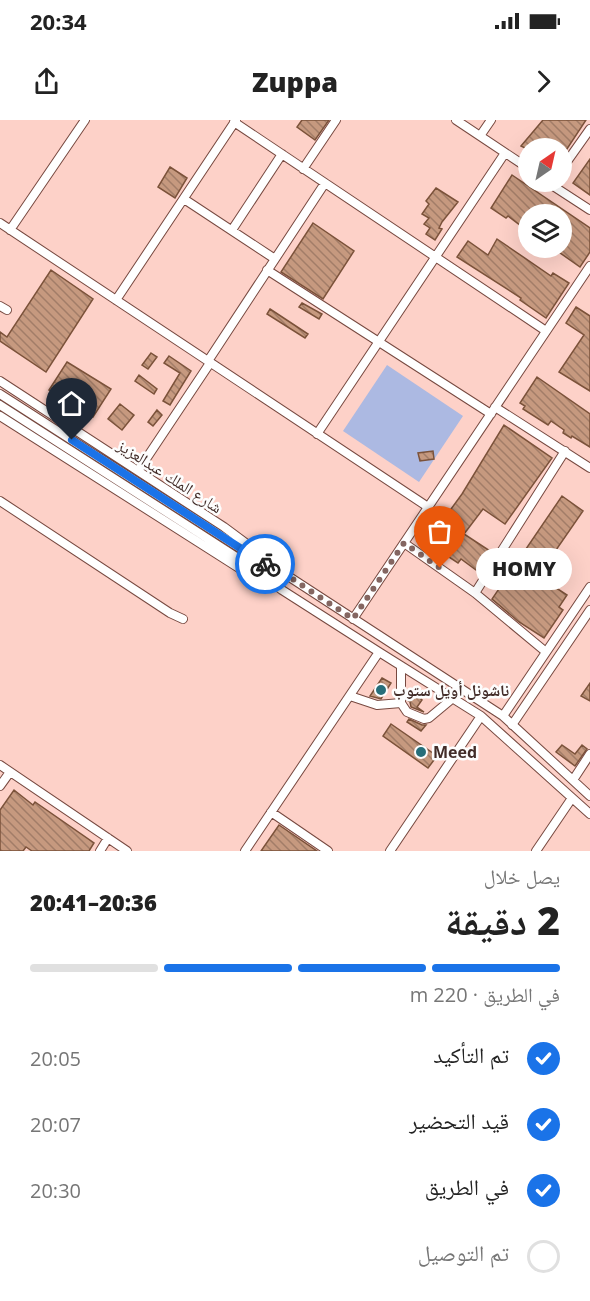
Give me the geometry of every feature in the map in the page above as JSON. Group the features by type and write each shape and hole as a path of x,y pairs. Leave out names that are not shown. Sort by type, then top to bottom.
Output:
{"street":[{"path":"10,230 85,120"},
{"path":"303,168 336,120"},
{"path":"456,120 518,161"},
{"path":"480,136 491,120"},
{"path":"116,300 235,121 546,331"},
{"path":"572,154 590,129"},
{"path":"317,434 505,153"},
{"path":"232,230 282,154"},
{"path":"138,471 325,183"},
{"path":"565,192 590,210"},
{"path":"184,199 275,259"},
{"path":"0,223 428,507"},
{"path":"353,619 590,266"},
{"path":"267,270 379,342 590,468"},
{"name":"شارع الملك عبدالعزيز","path":"0,381 252,546 291,578"},
{"name":"شارع الملك عبدالعزيز","path":"0,394 256,559 291,578 503,716 590,796"},
{"name":"شارع الملك عبدالعزيز","path":"0,405 255,569 282,590 481,716 590,814"},
{"name":"شارع الملك عبدالعزيز","path":"0,416 250,575 282,590"},
{"path":"475,593 565,451"},
{"path":"0,501 170,613 183,619"},
{"path":"404,543 475,593 546,652"},
{"path":"503,716 590,587"},
{"path":"512,725 590,610"},
{"path":"245,851 379,652"},
{"path":"400,666 401,703 407,712 424,719 434,715 453,698"},
{"path":"350,696 377,705 401,703"},
{"path":"390,851 481,716"},
{"path":"573,780 590,754"},
{"path":"0,765 127,851"},
{"path":"0,786 10,772"},
{"path":"536,851 572,798"},
{"path":"271,812 324,850"},
{"path":"100,851 108,838"}],"shaded area":[{"path":"387,365 463,416 419,482 343,431"}],"building":[{"path":"302,120 329,120 315,140 297,127"},
{"path":"543,120 586,120 572,141 572,138 528,138"},
{"path":"590,159 590,195 573,183"},
{"path":"170,167 187,178 175,198 158,187"},
{"path":"512,175 518,179 518,192 537,192 555,204 518,204 518,224 491,208"},
{"path":"436,188 458,202 442,222 439,228 442,229 435,240 426,234 430,228 424,224 429,218 422,214 429,204 426,201"},
{"path":"572,216 590,228 590,252 580,267 567,258 572,258"},
{"path":"313,223 354,251 323,299 281,272"},
{"path":"497,239 518,253 518,258 525,258 551,276 553,273 569,283 546,318 520,300 521,298 457,257 468,241 488,255"},
{"path":"51,270 93,299 46,372 0,341 0,332 7,337"},
{"path":"302,303 322,314 319,319 299,307"},
{"path":"576,307 590,316 590,391 559,372 584,335 566,323"},
{"path":"270,309 308,334 305,338 267,314"},
{"path":"151,353 157,357 148,369 142,365"},
{"path":"169,356 191,371 170,405 163,401 180,373 164,363"},
{"path":"67,362 111,389 93,417 49,390"},
{"path":"139,375 157,389 154,394 135,381"},
{"path":"537,377 590,414 590,447 563,433 564,430 551,421 548,425 523,409 525,406 520,403"},
{"path":"120,404 134,415 122,430 108,419"},
{"path":"157,410 162,415 153,426 148,422"},
{"path":"504,425 552,458 505,524 483,509 464,534 490,551 476,570 461,559 458,563 426,542 462,494"},
{"path":"433,451 434,459 420,461 418,453"},
{"path":"562,496 583,511 538,576 567,595 559,607 563,610 544,638 519,622 492,599"},
{"path":"382,678 391,683 381,699 370,696"},
{"path":"590,683 590,701 581,696"},
{"path":"408,690 422,700 417,707 424,712 411,707 407,700"},
{"path":"409,719 426,725 421,731 407,722"},
{"path":"391,724 437,756 428,768 383,736"},
{"path":"562,745 575,754 582,745 587,749 575,766 556,752"},
{"path":"14,790 33,805 35,802 94,843 89,851 32,851 26,847 23,851 0,851 0,810"},
{"path":"279,825 317,851 261,851"}],"way so far":[{"path":"265,564 291,578 353,619 404,543 440,568"}],"place":[{"name":"HOMY","path":"440,568"},
{"name":"ناشونل أويل ستوب","path":"381,690"},
{"name":"Meed","path":"421,752"}],"route":[{"path":"72,440 265,564"}]}
